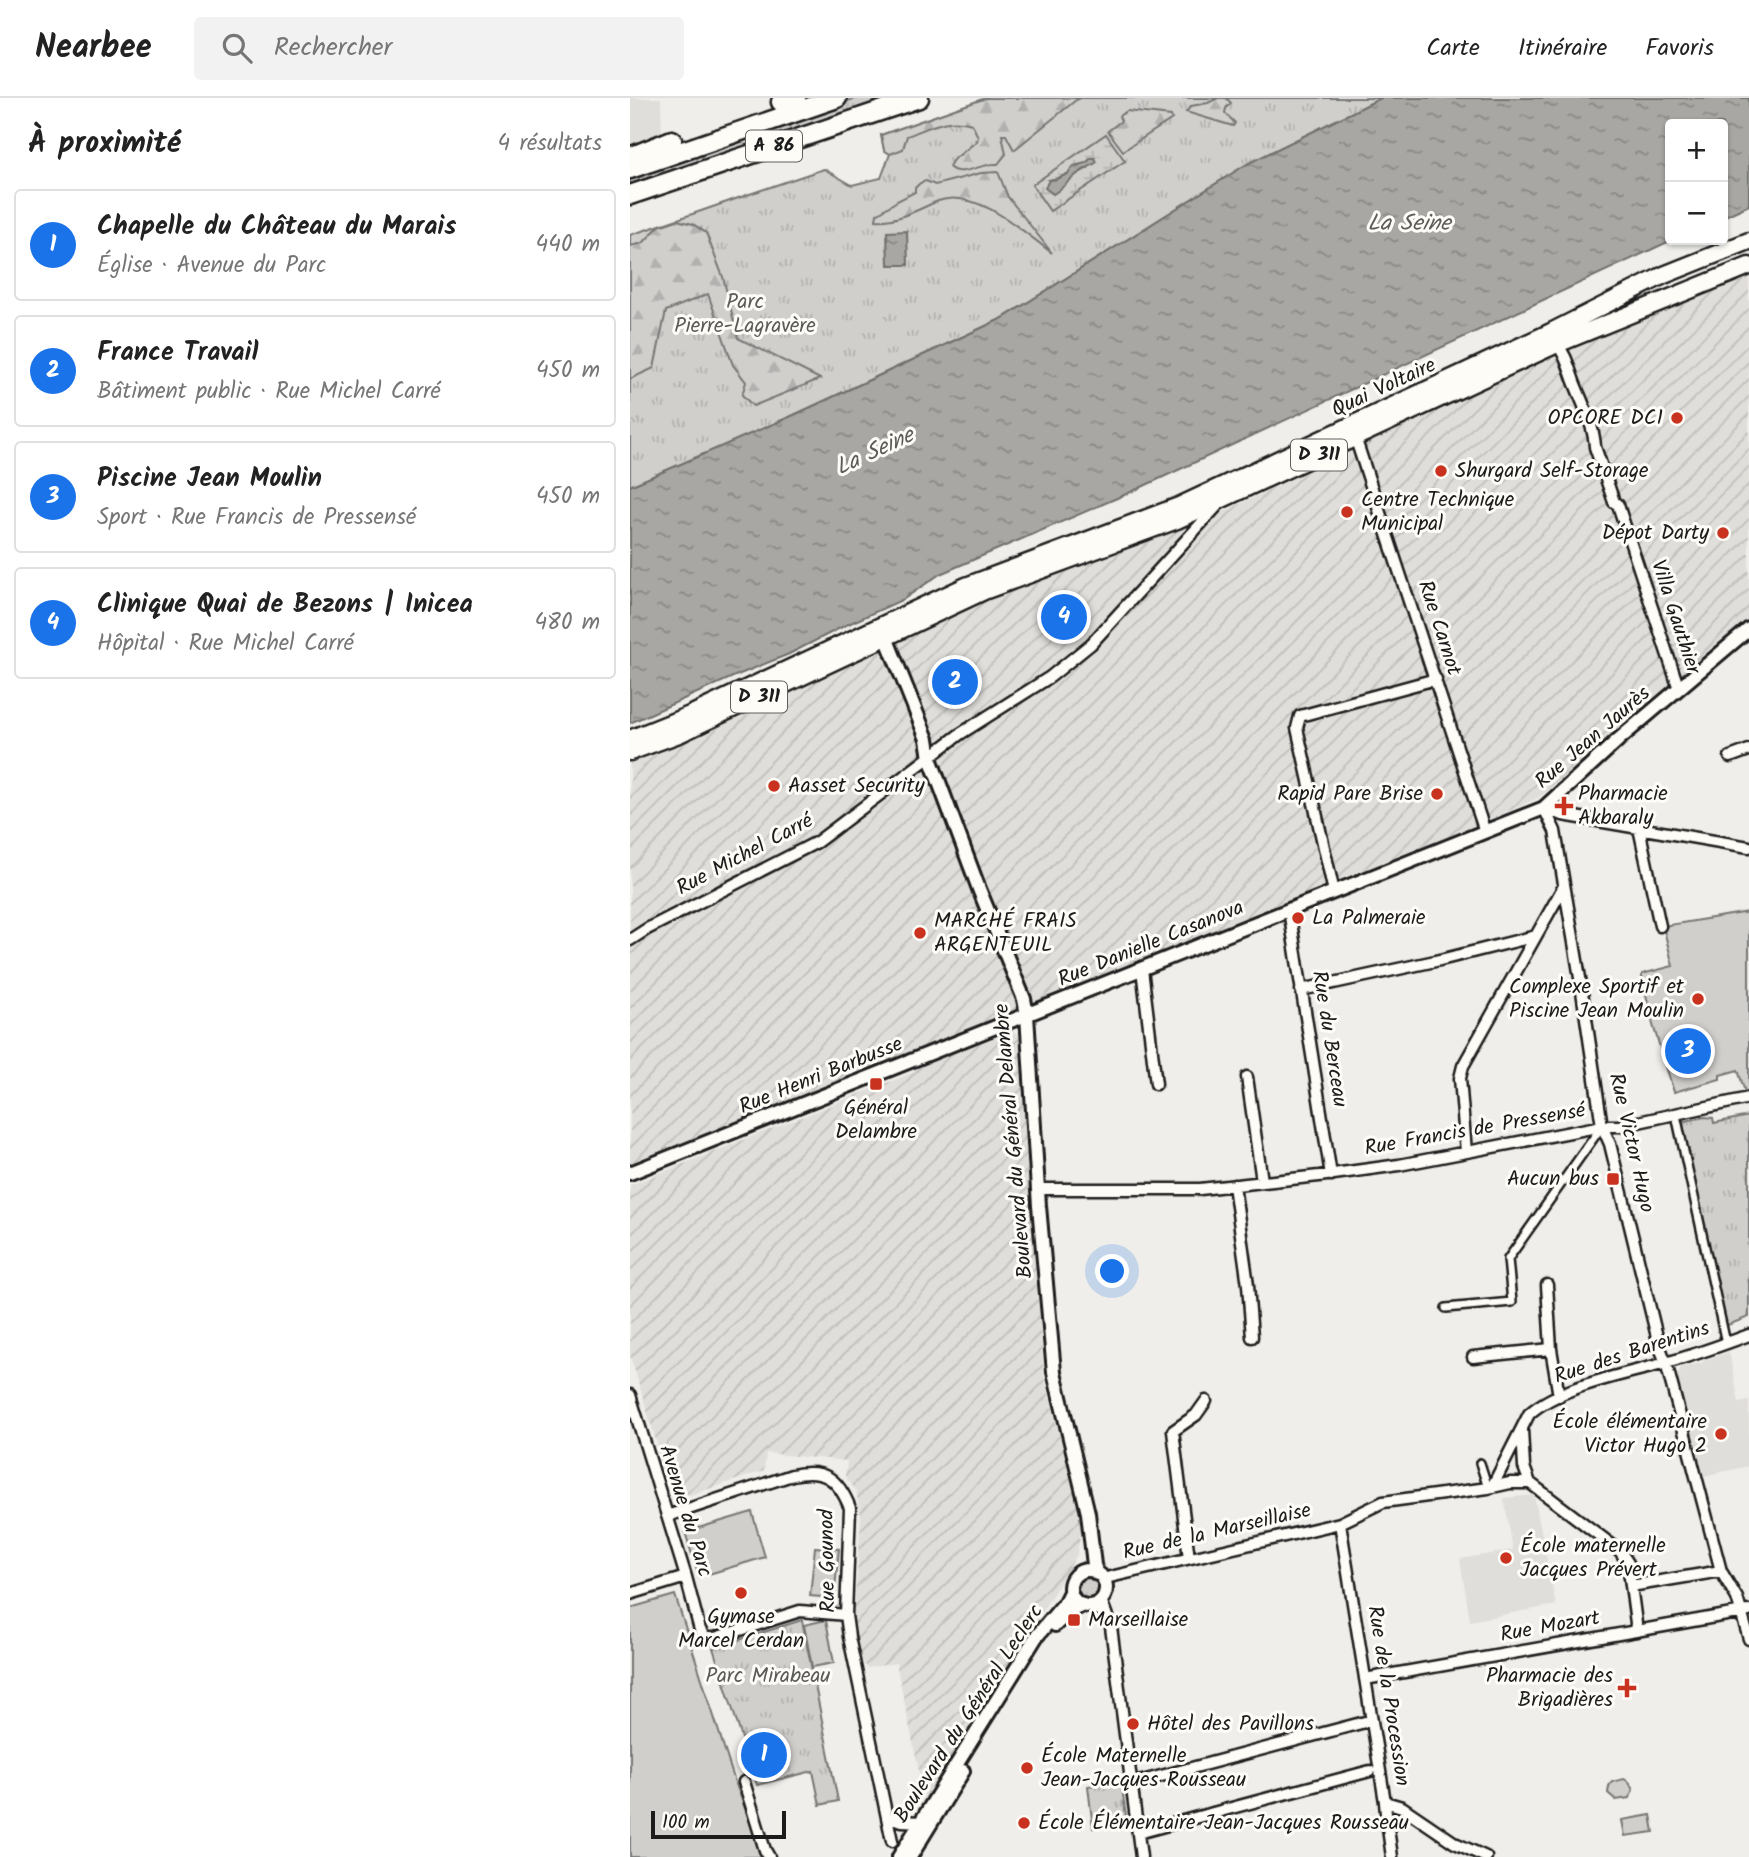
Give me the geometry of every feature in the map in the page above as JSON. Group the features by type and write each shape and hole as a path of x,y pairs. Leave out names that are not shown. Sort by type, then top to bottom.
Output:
{"highway":[{"name":"A 86","path":"630,169 837,98"},
{"name":"A 86","path":"630,195 919,98"},
{"path":"630,157 672,140"}],"main road":[{"name":"Quai Voltaire","path":"882,631 900,617 966,586 1179,506 1540,337 1664,275 1749,241"},
{"name":"Quai Voltaire","path":"882,631 1177,520 1558,344 1749,266"},
{"name":"D 311","path":"630,739 690,715 854,638 882,631"},
{"name":"D 311","path":"630,752 679,734 882,631"}],"street":[{"name":"Villa Gauthier","path":"1558,344 1567,359 1679,689"},
{"name":"Rue Carnot","path":"1355,437 1485,832"},
{"name":"Rue Michel Carré","path":"630,940 817,842 960,734 1050,677 1091,644 1223,499"},
{"name":"Rue Jean Jaurès","path":"1289,909 1544,807 1749,629"},
{"name":"Boulevard du Général Delambre","path":"882,631 927,739 930,758 1024,999 1054,1372 1086,1502 1094,1566 1100,1577"},
{"path":"1335,892 1297,727 1300,716 1436,678"},
{"path":"1730,757 1749,750"},
{"path":"1544,807 1563,815 1749,847"},
{"name":"Rue Victor Hugo","path":"1544,807 1555,831 1565,885 1602,1126 1610,1144 1660,1345 1721,1570 1746,1612 1749,1639"},
{"path":"1639,828 1660,926"},
{"path":"1466,1152 1461,1078 1463,1066 1565,885"},
{"name":"Rue Danielle Casanova","path":"1027,1014 1289,909"},
{"name":"Rue du Berceau","path":"1289,909 1331,1175"},
{"path":"1301,990 1536,936"},
{"path":"1142,969 1156,1084"},
{"name":"Rue Henri Barbusse","path":"630,1173 1027,1014"},
{"path":"1247,1077 1262,1181"},
{"name":"Rue Francis de Pressensé","path":"1038,1189 1200,1189 1331,1175 1399,1165 1602,1126 1620,1126 1749,1098"},
{"path":"1676,1115 1726,1343"},
{"path":"1446,1308 1512,1302 1508,1259 1602,1126"},
{"path":"1234,1185 1248,1285 1252,1338"},
{"path":"1547,1285 1551,1349 1559,1396"},
{"name":"Rue des Barentins","path":"1490,1488 1529,1414 1538,1405 1602,1380 1666,1363 1749,1335"},
{"path":"1473,1357 1551,1349"},
{"name":"Avenue du Parc","path":"630,1395 700,1630 705,1638 715,1638 800,1612 846,1615"},
{"path":"1189,1558 1173,1431 1196,1415 1206,1401"},
{"path":"1522,1430 1524,1467 1530,1483 1620,1551 1628,1563 1635,1631"},
{"path":"1480,1463 1490,1488"},
{"name":"Rue Gounod","path":"667,1516 807,1472 821,1473 834,1480 844,1492 850,1508 846,1615 849,1637 892,1841"},
{"name":"Rue de la Marseillaise","path":"1100,1577 1110,1577 1340,1523 1383,1502 1510,1483 1530,1483"},
{"name":"Rue de la Procession","path":"1340,1523 1365,1679 1375,1770 1385,1802 1402,1807 1455,1843 1486,1857"},
{"name":"Boulevard du Général Delambre","path":"1082,1572 1091,1536"},
{"path":"1632,1586 1721,1570"},
{"path":"1091,1604 1105,1592 1100,1577 1088,1571 1082,1572 1073,1580 1070,1592 1075,1600 1091,1604 1105,1614 1111,1627 1141,1857"},
{"path":"630,1594 686,1577"},
{"name":"Boulevard du Général Leclerc","path":"899,1857 1036,1637 1064,1604 1070,1592"},
{"name":"Boulevard du Général Leclerc","path":"910,1857 1048,1633 1070,1611 1091,1604"},
{"name":"Rue Mozart","path":"1365,1679 1746,1612"},
{"path":"1131,1784 1368,1721"},
{"path":"1138,1833 1375,1770"},
{"path":"744,1782 767,1854"},
{"path":"1385,1802 1392,1857"},
{"path":"887,1817 920,1822"}],"shaded area":[{"path":"630,98 661,98 662,136 630,147"},
{"path":"1749,277 1749,618 1538,798 1167,953 1034,1003 630,1164 630,763 707,733 1004,593 1225,511 1572,346"},
{"path":"1013,1031 1019,1035 1020,1041 1044,1375 1082,1524 1077,1555 925,1799 896,1663 867,1668 858,1654 851,1608 855,1601 861,1516 856,1492 845,1476 847,1461 766,1453 764,1471 690,1495 670,1487 630,1355 630,1185 914,1072 914,1068"},
{"name":"École élémentaire Victor Hugo 2","path":"1729,1352 1739,1402 1749,1401 1749,1466 1704,1476 1677,1377 1681,1367 1702,1363"},
{"name":"École maternelle Jacques Prévert","path":"1534,1495 1556,1605 1470,1621 1460,1559 1513,1550 1504,1498"}],"green space":[{"path":"857,98 902,98 630,190 630,174"},
{"name":"Parc Pierre-Lagravère","path":"986,98 1381,98 1247,164 1003,318 794,415 630,486 630,235 824,169 852,185 881,178 890,154 884,150 881,135"},
{"path":"986,98 1081,98 1014,150 1006,135 1002,135 1006,154 998,164 966,171 949,167 978,137 972,124 955,121 907,136 903,149 890,154 884,150 881,135"},
{"path":"1226,98 1231,103 1225,113 1235,123 1233,126 1186,112 1191,106"},
{"path":"1127,111 1171,116 1172,119 1123,151 1108,131 1121,121 1119,116"},
{"path":"1106,134 1125,161 1050,211 1032,185","holes":["1086,163 1088,168 1061,187 1049,180 1064,176"]},
{"path":"998,172 1008,197 1052,253 999,214 968,200 953,198 938,201 900,217 876,220 877,214 915,192 920,183 926,181 935,185 981,173"},
{"path":"677,220 693,224 706,233 723,277 738,338 820,379 753,406 742,395 746,382 733,365 708,294 666,311 654,368 630,379 630,246 643,243 659,226"},
{"name":"Complexe Sportif et Piscine Jean Moulin","path":"1749,912 1749,1091 1745,1092 1738,1070 1720,1075 1720,1079 1674,1092 1653,1025 1642,974 1673,966 1663,926"},
{"path":"1749,1116 1749,1317 1725,1326 1675,1123 1705,1117 1713,1118 1714,1123"},
{"path":"752,1512 765,1557 699,1577 685,1532"},
{"path":"815,1547 839,1549 834,1598 810,1596"},
{"path":"1088,1578 1096,1581 1099,1589 1096,1597 1088,1600 1080,1597 1077,1589 1080,1581"},
{"path":"675,1595 734,1779 763,1857 630,1857 630,1608"},
{"name":"Parc Mirabeau","path":"802,1620 838,1801 820,1805 813,1771 757,1785 713,1648"},
{"path":"826,1620 834,1663 812,1667 804,1625"},
{"path":"1624,1779 1633,1790 1629,1798 1616,1800 1608,1793 1609,1786 1612,1782"},
{"path":"1121,1781 1127,1823 1093,1828 1088,1786"},
{"path":"1651,1815 1654,1832 1625,1836 1622,1820"}],"water":[{"name":"La Seine","path":"1381,98 1749,98 1749,205 1728,215 1728,119 1665,119 1665,243 1131,492 940,574 904,599 789,654 630,723 630,486 794,415 1003,318 1247,164"},
{"path":"1095,158 1097,162 1078,173 1053,194 1045,188 1049,180 1068,174 1074,166 1086,163"},
{"path":"907,231 908,265 888,265 887,232"}],"place":[{"name":"OPCORE DC1","path":"1677,418"},
{"name":"Shurgard Self-Storage","path":"1441,471"},
{"name":"Centre Technique Municipal","path":"1347,512"},
{"name":"Dépot Darty","path":"1723,533"},
{"name":"Clinique Quai de Bezons | Inicea","path":"1064,617"},
{"name":"France Travail","path":"955,682"},
{"name":"Aasset Security","path":"774,786"},
{"name":"Rapid Pare Brise","path":"1437,794"},
{"name":"Pharmacie Akbaraly","path":"1564,806"},
{"name":"La Palmeraie","path":"1298,918"},
{"name":"MARCHÉ FRAIS ARGENTEUIL","path":"920,933"},
{"name":"Complexe Sportif et Piscine Jean Moulin","path":"1698,999"},
{"name":"Piscine Jean Moulin","path":"1688,1051"},
{"name":"Général Delambre","path":"876,1084"},
{"name":"Aucun bus","path":"1613,1179"},
{"name":"École élémentaire Victor Hugo 2","path":"1721,1434"},
{"name":"École maternelle Jacques Prévert","path":"1506,1558"},
{"name":"Gymase Marcel Cerdan","path":"741,1593"},
{"name":"Marseillaise","path":"1074,1620"},
{"name":"Pharmacie des Brigadières","path":"1627,1688"},
{"name":"Hôtel des Pavillons","path":"1133,1724"},
{"name":"Chapelle du Château du Marais","path":"764,1755"},
{"name":"École Maternelle Jean-Jacques Rousseau","path":"1027,1768"},
{"name":"École Élémentaire Jean-Jacques Rousseau","path":"1024,1823"}]}
